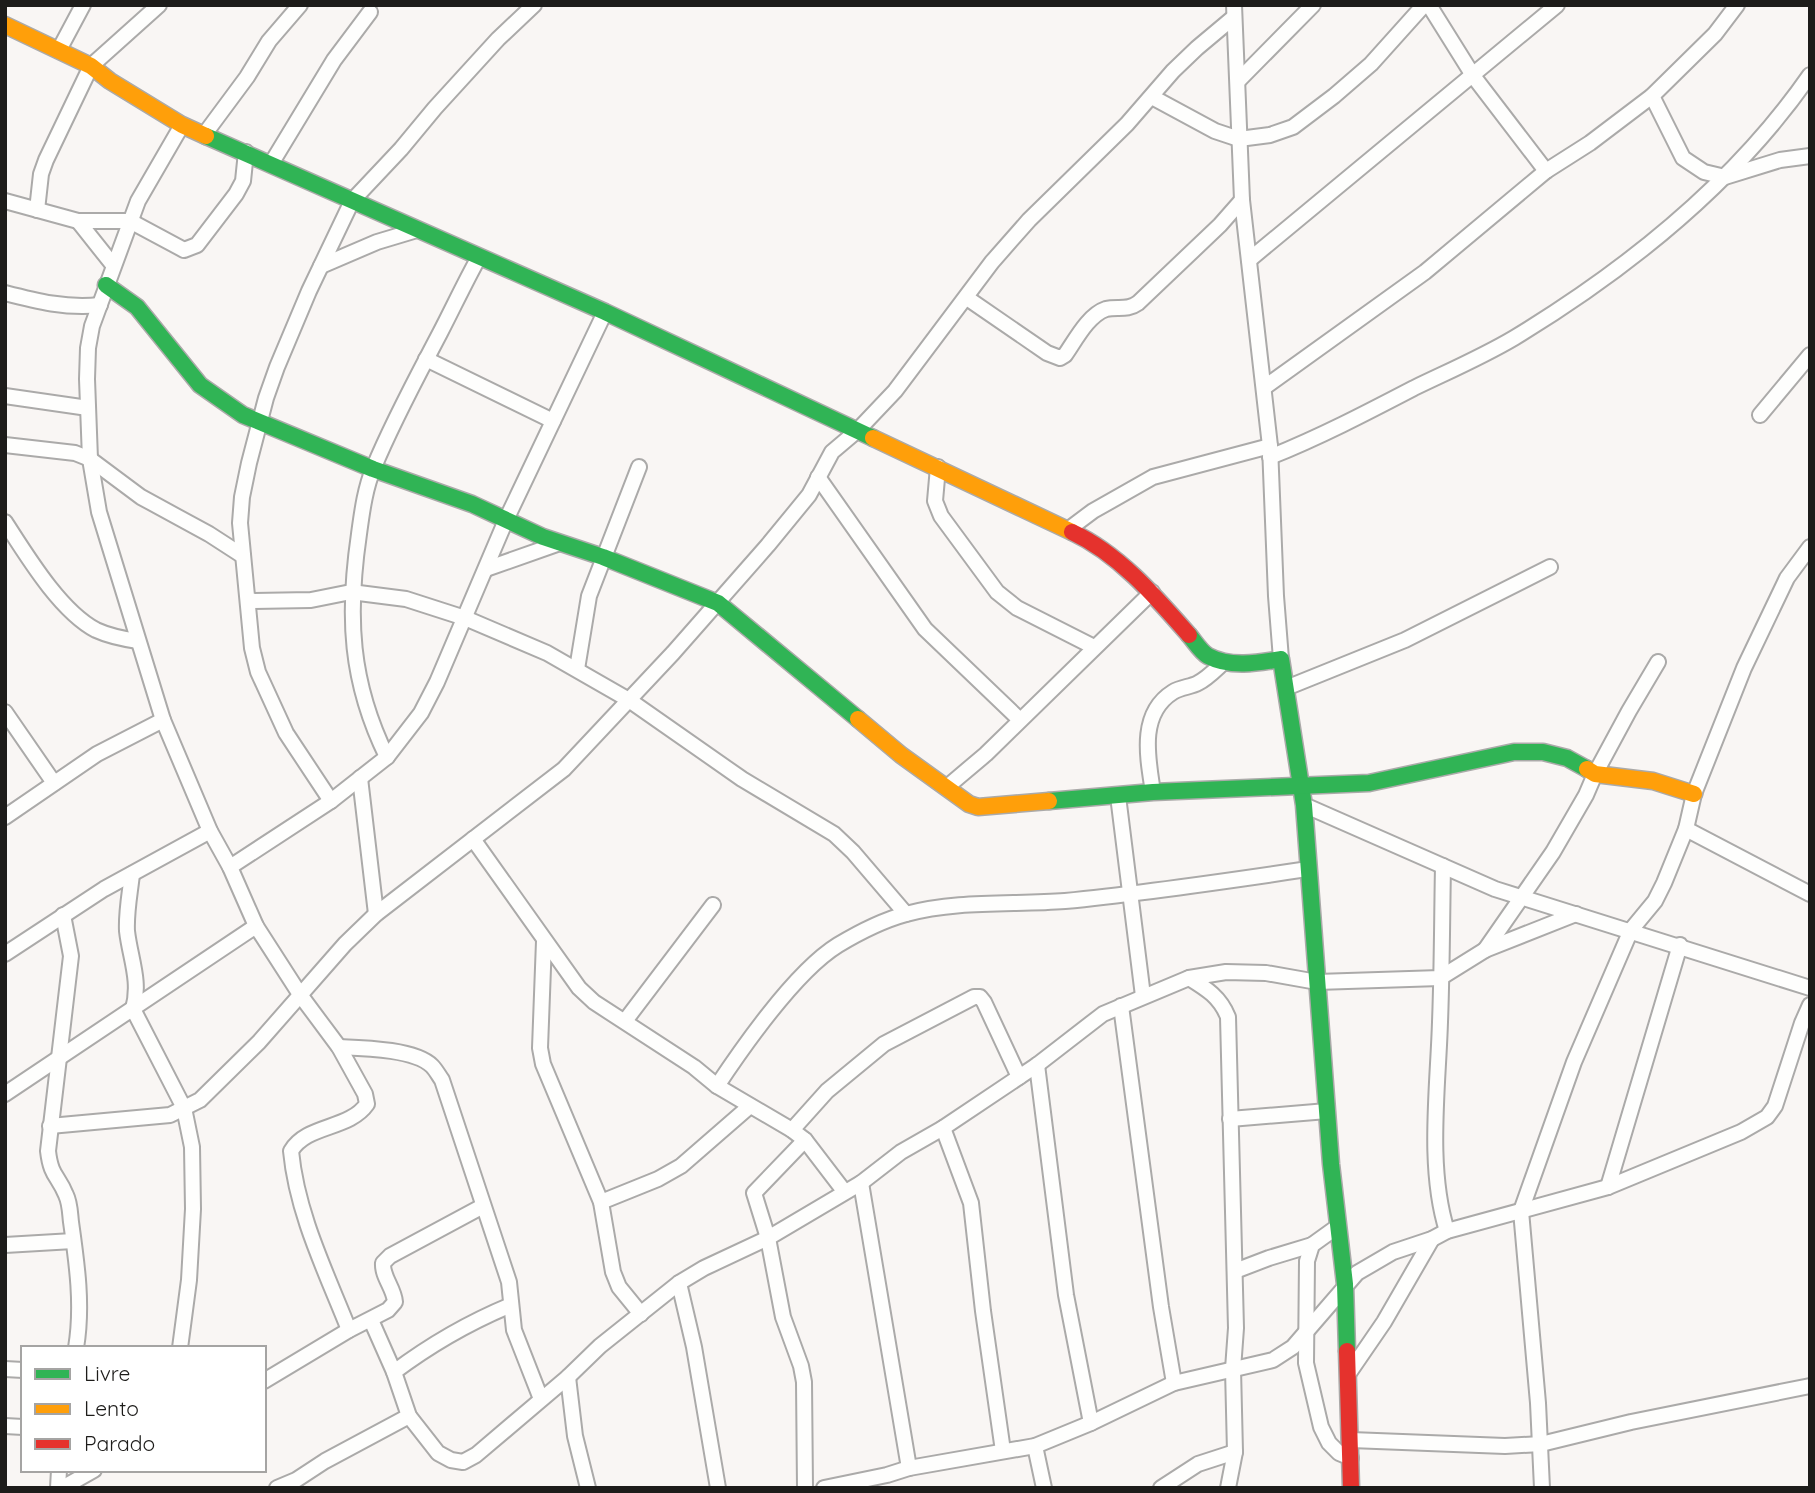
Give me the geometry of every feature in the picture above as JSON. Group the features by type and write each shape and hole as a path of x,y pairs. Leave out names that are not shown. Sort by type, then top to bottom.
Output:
{"street":[{"path":"59,50 83,5"},
{"path":"37,210 43,167 91,66 159,5"},
{"path":"204,135 247,77 269,41 300,5"},
{"path":"331,802 286,733 258,672 252,648 240,523 242,498 260,424 277,367 352,201 498,39 533,5"},
{"path":"1238,81 1313,5"},
{"path":"1152,97 1214,131 1239,139 1270,135 1293,127 1312,114 1371,64 1427,5 1474,77 1546,171"},
{"path":"1249,260 1474,77 1557,5"},
{"path":"1265,387 1425,272 1546,171 1590,144 1652,96 1715,34 1737,5"},
{"path":"1234,11 1242,200 1265,387 1281,659 1304,805 1327,1111 1345,1284 1351,1488"},
{"path":"50,1126 170,1115 200,1100 301,996 336,953 376,914 564,769 718,603 796,512 832,452 858,430 895,391 992,262 1029,220 1098,154 1234,11"},
{"path":"271,164 334,60 370,12"},
{"path":"5,25 91,66 119,87 182,125 605,312 1092,541 1152,592 1206,655 1224,662 1255,663 1281,659"},
{"path":"1069,529 1093,511 1153,477 1314,439 1512,340 1584,292 1696,205 1786,109 1810,75"},
{"path":"1652,96 1683,158 1704,172 1725,177 1780,160 1810,156"},
{"path":"182,125 144,190 130,221 106,285 88,348 90,459 99,512 163,720 210,831 230,867 256,926 301,996 339,1047 366,1094 367,1104 361,1112 342,1123 303,1137 290,1151 292,1169 309,1230 349,1330"},
{"path":"5,201 78,221 130,221 184,250 197,245 228,206 243,181 246,152"},
{"path":"967,298 1047,353 1060,358 1098,313 1112,308 1132,308 1138,303 1220,225 1242,200"},
{"path":"78,221 113,265"},
{"path":"321,266 377,242 417,230"},
{"path":"387,757 367,714 352,628 351,592 361,516 373,469 479,257"},
{"path":"106,285 137,307 200,385 231,409 260,424 718,603 901,755 959,798 978,807 1153,792 1369,783 1514,752 1543,752 1567,758 1594,774 1653,781 1694,794"},
{"path":"5,293 43,303 87,307 100,305"},
{"path":"230,867 331,802 387,757 421,713 506,520 605,312"},
{"path":"1759,415 1810,355"},
{"path":"426,359 553,421"},
{"path":"5,396 88,408"},
{"path":"5,445 75,453 90,459 141,497 243,555"},
{"path":"577,669 589,597 639,467"},
{"path":"938,467 935,501 942,516 997,592 1017,608 1094,647"},
{"path":"818,477 925,629 1019,719"},
{"path":"1092,541 1093,511"},
{"path":"5,522 41,577 85,623 109,635 138,641"},
{"path":"486,569 560,543"},
{"path":"1542,1488 1541,1444 1521,1211 1574,1062 1631,930 1656,901 1686,829 1694,794 1744,668 1787,578 1810,547"},
{"path":"1286,688 1405,639 1549,567"},
{"path":"248,601 311,600 351,592 406,599 464,618 577,669 629,700 742,779 834,834 906,914"},
{"path":"947,788 986,754 1152,592"},
{"path":"1153,792 1147,750 1148,732 1155,714 1163,700 1175,691 1198,683 1224,662"},
{"path":"1485,950 1524,897 1574,817 1594,774 1658,662"},
{"path":"5,712 54,783"},
{"path":"5,817 97,754 163,720"},
{"path":"360,778 376,914"},
{"path":"1118,796 1143,996"},
{"path":"1304,805 1495,889 1810,988"},
{"path":"1686,829 1810,894"},
{"path":"5,954 63,915 210,831"},
{"path":"473,839 579,988 594,1002 694,1067 717,1086 792,1130 805,1140 844,1191"},
{"path":"1443,866 1436,1084 1437,1159 1441,1211 1447,1231"},
{"path":"717,1086 744,1046 797,982 820,959 837,946 906,914 937,909 1066,901 1153,892 1308,869"},
{"path":"132,874 127,928 137,983 133,1009 184,1108 192,1147 193,1209 180,1346"},
{"path":"625,1021 713,905"},
{"path":"371,1320 394,1372 409,1416 438,1452 451,1460 463,1462 476,1455 568,1377 600,1346 678,1283 768,1238 861,1183 901,1152 943,1128 1037,1065 1094,1021 1121,1006 1189,978 1240,972 1266,973 1317,982 1440,978 1485,950 1576,914"},
{"path":"63,915 71,956 48,1151 51,1170 67,1196 79,1295 76,1346"},
{"path":"5,1094 256,926"},
{"path":"544,941 540,1048 543,1064 601,1202 613,1272 619,1287 641,1314"},
{"path":"1608,1187 1680,946"},
{"path":"1189,978 1210,990 1223,1003 1228,1017 1236,1328 1233,1368 1234,1452 1228,1488"},
{"path":"792,1130 827,1091 884,1044 974,997 980,997 984,1002 1019,1077"},
{"path":"824,1488 888,1481 909,1468 1035,1446 1091,1423 1174,1383 1273,1360 1305,1335 1345,1284 1357,1273 1393,1252 1447,1231 1608,1187 1741,1132 1767,1117 1775,1107 1810,1005"},
{"path":"1121,1006 1161,1307 1174,1383"},
{"path":"339,1047 418,1058 431,1065 442,1080 509,1282 514,1330 541,1399"},
{"path":"1037,1065 1066,1295 1091,1423"},
{"path":"601,1202 681,1166 750,1106"},
{"path":"1230,1119 1327,1111"},
{"path":"943,1128 971,1203 1003,1451"},
{"path":"805,1140 754,1193 768,1238 783,1317 804,1382 805,1488"},
{"path":"861,1183 909,1468"},
{"path":"266,1380 388,1310 395,1302 382,1270 383,1263 390,1256 483,1206"},
{"path":"1235,1271 1312,1245 1337,1227"},
{"path":"1349,1373 1384,1322 1432,1239"},
{"path":"5,1245 73,1241"},
{"path":"1312,1245 1307,1261 1306,1363 1321,1427 1329,1443 1339,1453 1351,1458"},
{"path":"678,1283 694,1347 718,1488"},
{"path":"394,1372 471,1323 511,1305"},
{"path":"568,1377 575,1436 588,1488"},
{"path":"1351,1440 1505,1447 1541,1444 1631,1422 1810,1386"},
{"path":"277,1488 297,1484 325,1461 409,1416"},
{"path":"1035,1446 1044,1488"},
{"path":"1161,1488 1198,1464 1234,1452"},
{"path":"60,1488 90,1472"}],"traffic: fast":[{"path":"206,136 605,312 873,438"},
{"path":"106,285 137,307 200,385 243,415 373,469 472,504 543,537 603,557 718,603 858,719"},
{"path":"1189,635 1205,654 1217,660 1254,663 1281,659 1304,805 1331,1164 1345,1284 1347,1351"},
{"path":"1049,801 1153,792 1369,783 1514,752 1543,752 1567,758 1587,769"}],"traffic: slow":[{"path":"5,25 91,66 110,81 182,125 206,136"},
{"path":"873,438 1072,532"},
{"path":"858,719 901,755 969,804 978,807 1049,801"},
{"path":"1587,769 1595,774 1653,781 1694,794"}],"traffic: jam":[{"path":"1072,532 1121,564 1189,635"},
{"path":"1347,1351 1351,1488"}]}
